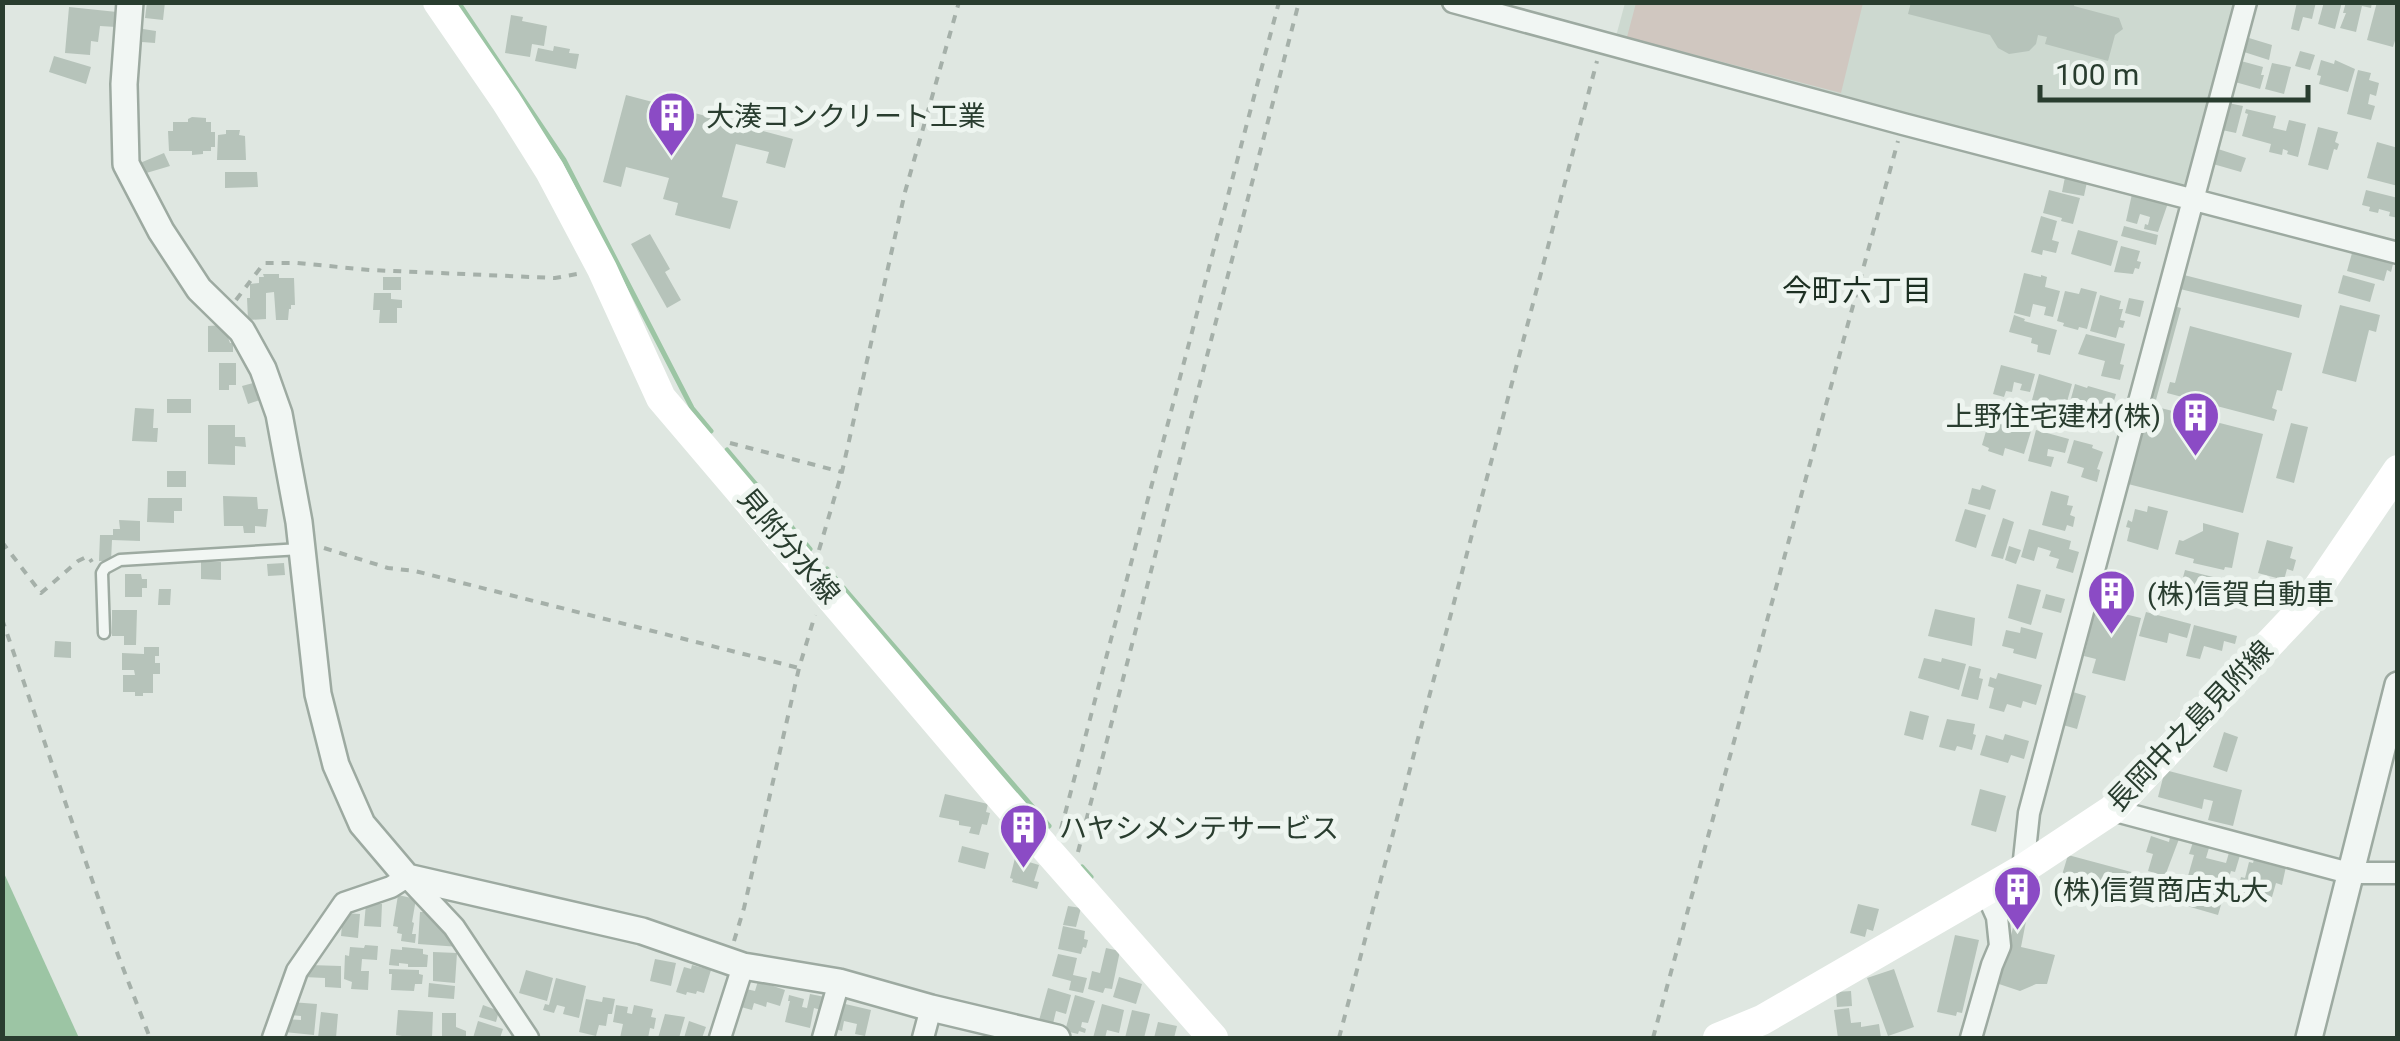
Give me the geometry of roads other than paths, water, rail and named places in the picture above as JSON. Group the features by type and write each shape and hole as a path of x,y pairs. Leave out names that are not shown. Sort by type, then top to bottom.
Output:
{"main road":[{"name":"見附分水線","path":"438,2 550,171 602,269 661,398 1213,1038"},
{"name":"長岡中之島見附線","path":"1718,1038 1762,1020 2023,868 2112,810 2306,604 2398,470"}],"street":[{"path":"130,2 124,84 126,164 161,231 199,289 242,331 264,369 278,414 302,545 318,694 336,765 362,824 454,928 528,1038"},
{"path":"1453,2 2398,253"},
{"path":"2023,868 2029,814 2246,2"},
{"path":"2309,1038 2398,685"},
{"path":"2112,810 2350,873 2398,873"},
{"path":"274,1038 297,971 344,903 391,888 407,877 642,931 736,963 839,982 1040,1036"},
{"path":"1971,1038 2000,946 1997,918 1985,890"},
{"path":"720,1038 736,963"},
{"path":"823,1038 839,982"},
{"path":"923,1038 932,1008"}],"lane":[{"path":"104,633 102,574 120,560 302,545"}],"waterway":[{"path":"458,2 564,160 692,408 711,431"},
{"path":"727,450 810,549"},
{"path":"827,569 1049,826"},
{"path":"1082,867 1091,877"}],"place":[{"name":"大湊コンクリート工業","path":"671,158"},
{"name":"上野住宅建材(株)","path":"2196,458"},
{"name":"(株)信賀自動車","path":"2112,636"},
{"name":"ハヤシメンテサービス","path":"1024,870"},
{"name":"(株)信賀商店丸大","path":"2018,932"}],"district":[{"name":"今町六丁目","path":"1857,290"}]}
